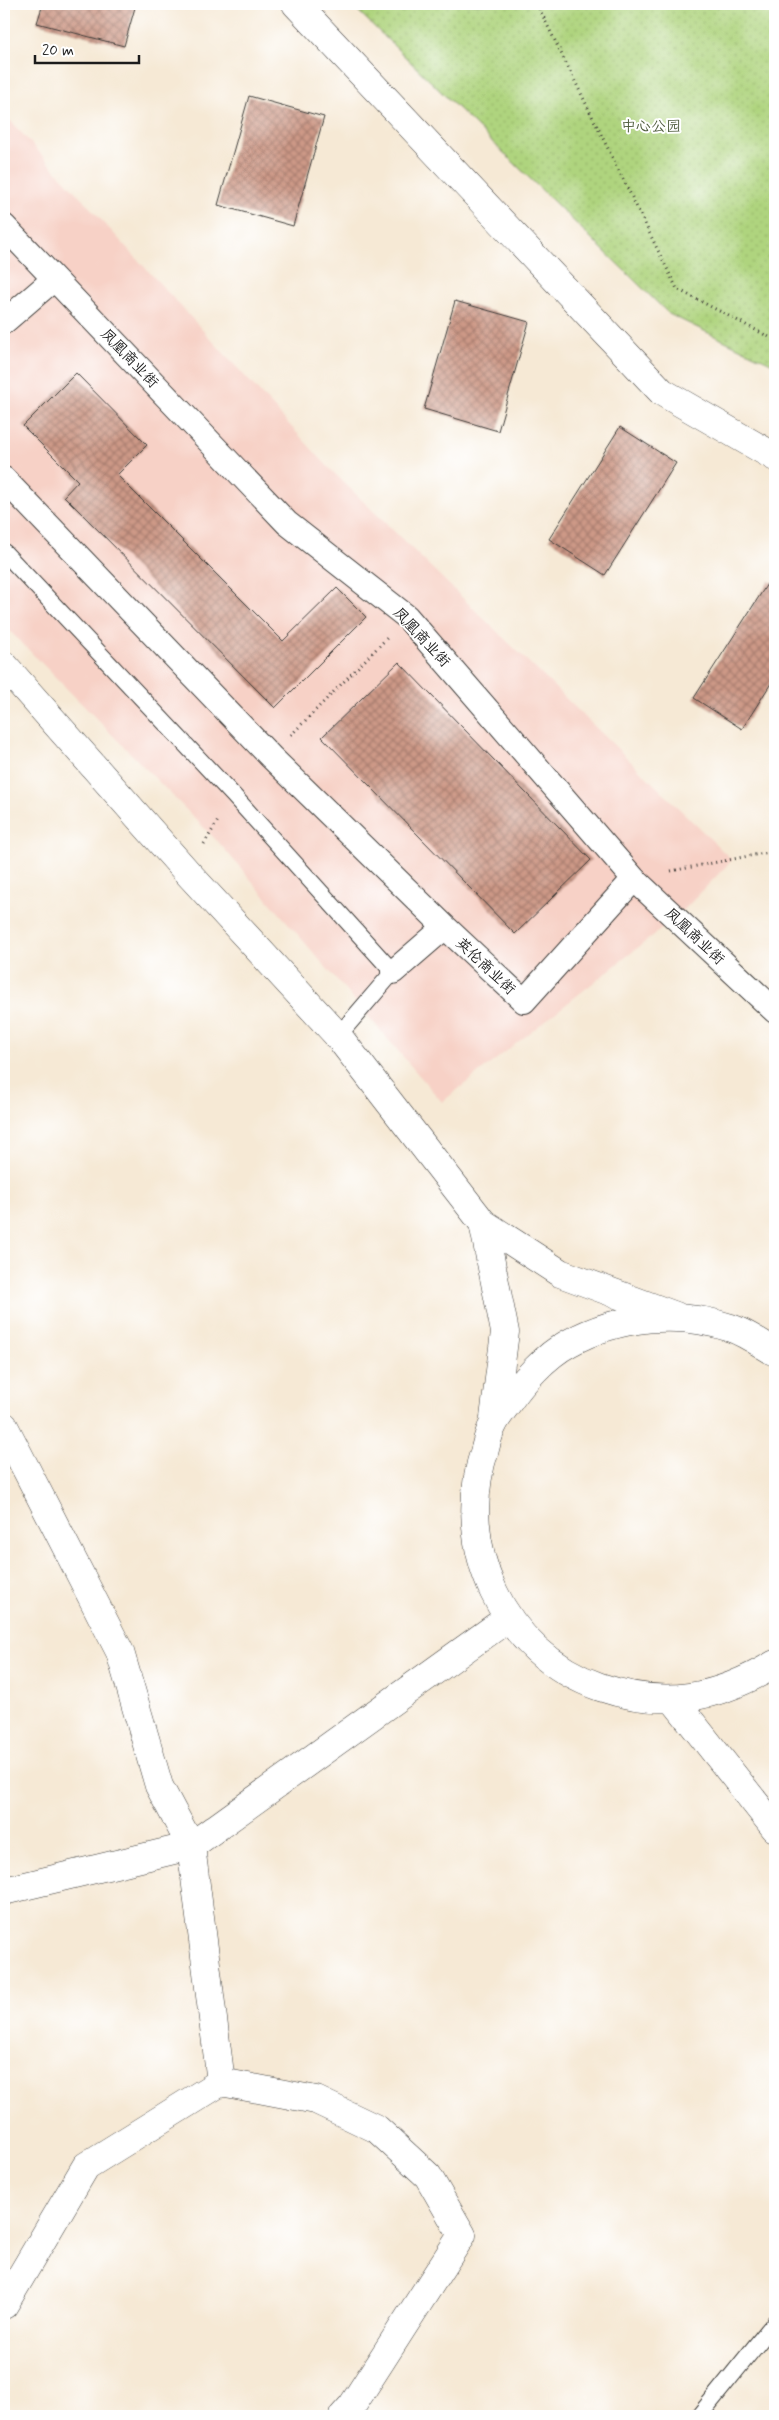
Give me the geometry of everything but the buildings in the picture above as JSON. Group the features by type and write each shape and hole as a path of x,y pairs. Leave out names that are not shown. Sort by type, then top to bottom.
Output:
{"street":[{"path":"296,4 662,392 775,457"},
{"name":"凤凰商业街","path":"4,226 287,523 407,617 634,879 775,1011"},
{"path":"4,322 54,279"},
{"path":"4,479 271,756 445,927"},
{"path":"4,665 187,872 338,1036 483,1223 560,1273 676,1316 732,1328 775,1352"},
{"name":"英伦商业街","path":"393,972 445,927 524,1001 634,879"},
{"path":"483,1223 505,1332 493,1425 477,1474 474,1524 485,1574 508,1618 540,1654 580,1680 626,1695 673,1699 711,1694 747,1681 775,1664"},
{"path":"493,1425 524,1379 568,1343 620,1322 676,1316"},
{"path":"4,1426 120,1652 159,1786 192,1846 221,2082"},
{"path":"4,1891 192,1846 508,1618"},
{"path":"673,1699 775,1828"},
{"path":"4,2305 86,2166 221,2082 316,2100 377,2129 428,2176 462,2235 352,2406 343,2416"}],"lane":[{"path":"4,552 233,795 393,972 338,1036"},
{"path":"699,2416 775,2322"}],"path":[{"path":"537,4 678,289 775,340"},
{"path":"634,879 775,851"}],"shaded area":[{"path":"4,114 331,470 732,860 678,916 442,1102 220,844 4,625"}],"green space":[{"name":"中心公园","path":"351,4 775,4 775,365 669,314"}]}
